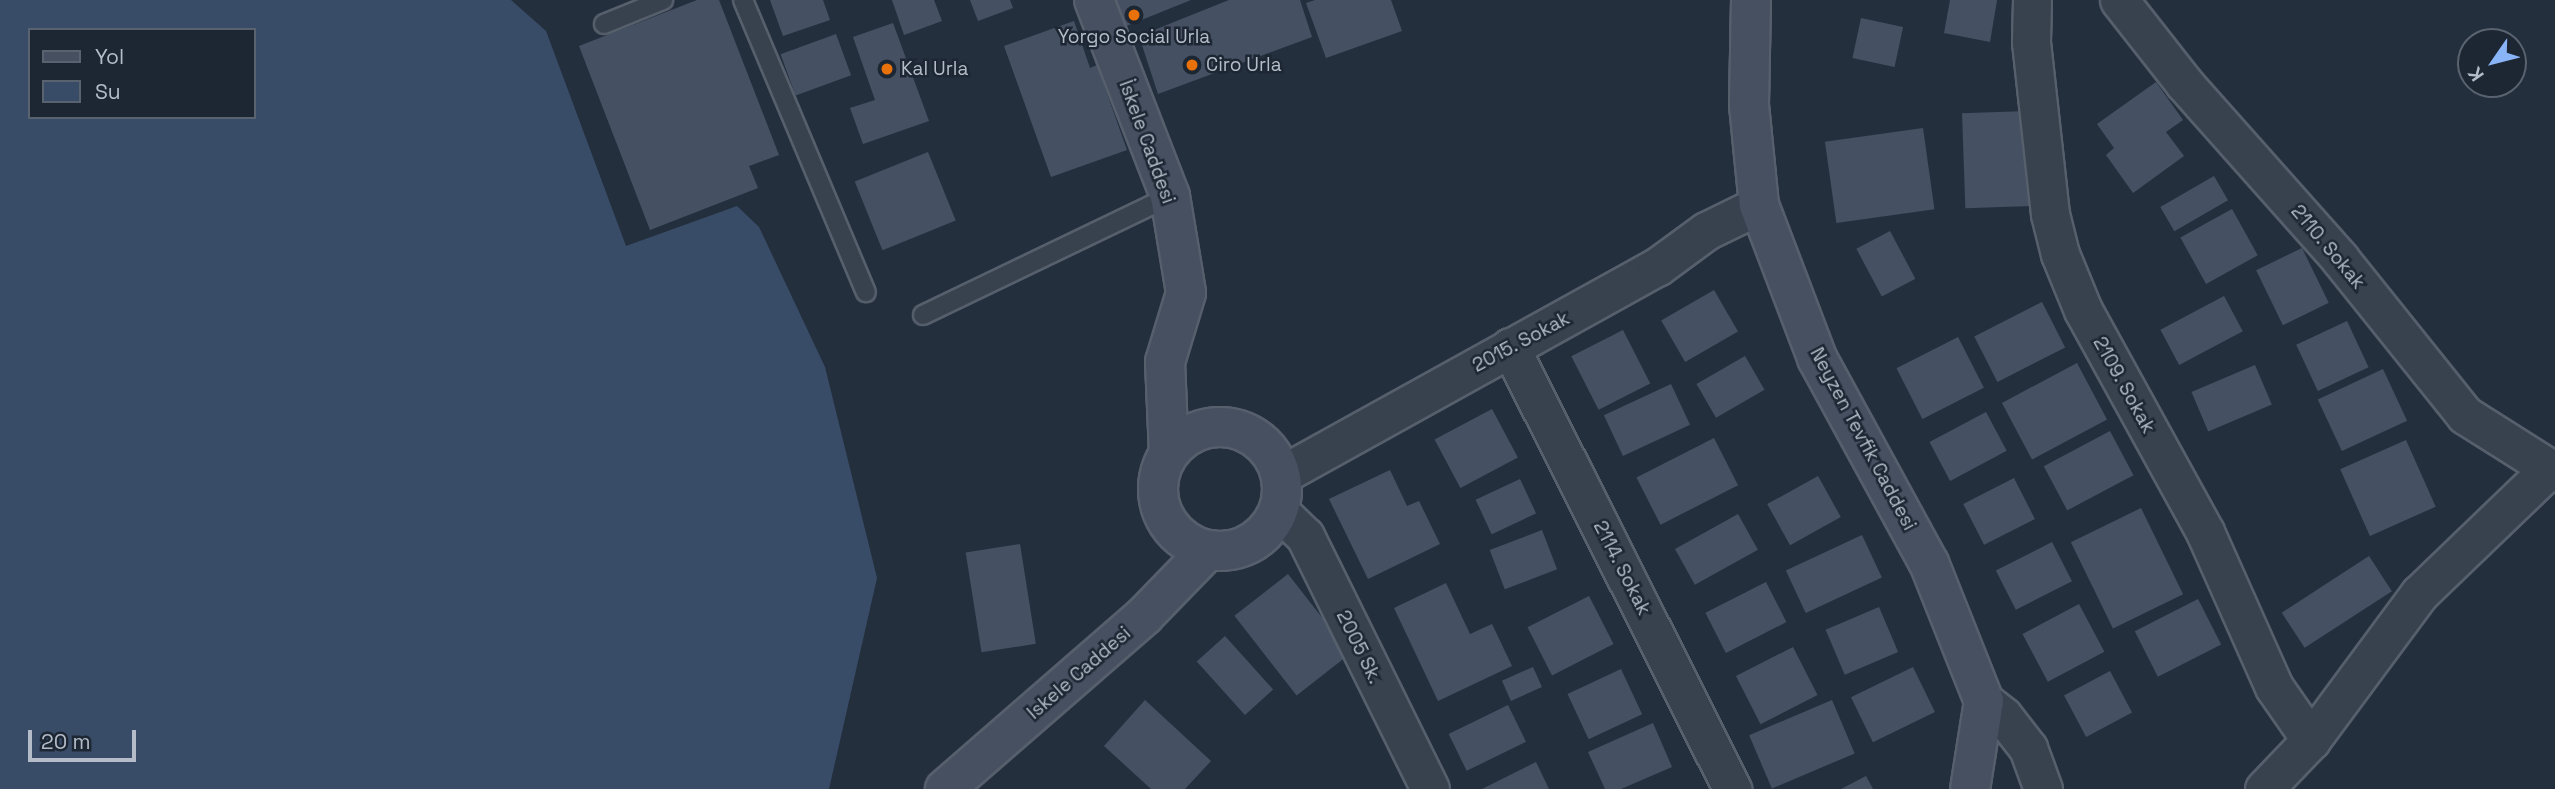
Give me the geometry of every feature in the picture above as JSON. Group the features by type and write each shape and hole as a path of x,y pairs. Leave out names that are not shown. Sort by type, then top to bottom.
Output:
{"street":[{"name":"İskele Caddesi","path":"1094,0 1170,196 1186,293 1165,362 1169,452"},
{"name":"Neyzen Tevfik Caddesi","path":"1751,0 1749,105 1759,205 1817,358 1929,563 1984,701"},
{"name":"2109. Sokak","path":"2032,0 2031,43 2050,214 2060,254 2083,310 2205,532 2274,687 2311,740"},
{"name":"2110. Sokak","path":"2119,0 2184,83 2340,260 2465,415 2552,470"},
{"name":"2015. Sokak","path":"1280,493 1510,347 1657,267 1706,231 1759,205"},
{"name":"2114. Sokak","path":"1510,347 1732,789"},
{"path":"1232,428 1264,444 1280,493 1258,540 1234,550 1207,551 1176,534 1162,511 1157,485 1169,452 1197,431 1232,428"},
{"path":"2264,789 2311,740 2420,594 2552,470"},
{"name":"2005 Sk.","path":"1280,493 1305,536 1430,789"},
{"name":"Iskele Caddesi","path":"945,789 1144,616 1207,551"},
{"path":"1970,789 1984,701 2003,716 2028,748 2043,789"}],"lane":[{"path":"604,24 663,0"},
{"path":"743,0 866,292"},
{"path":"923,315 1170,196"}],"water":[{"path":"0,0 511,0 546,31 626,246 737,206 759,227 825,367 877,578 829,789 0,789"}],"building":[{"path":"697,0 719,0 779,155 749,166 758,188 650,230 579,46"},
{"path":"770,0 823,0 830,20 783,36"},
{"path":"892,0 934,0 942,21 904,35"},
{"path":"970,0 1010,0 1013,8 978,21"},
{"name":"Yorgo Social Urla","path":"1107,0 1191,0 1119,29"},
{"name":"Ciro Urla","path":"1229,0 1300,0 1312,37 1158,94 1139,36"},
{"path":"1315,0 1391,0 1402,31 1326,58 1306,3"},
{"path":"1950,0 1997,0 1990,42 1944,33"},
{"path":"1861,18 1903,27 1895,67 1852,58"},
{"path":"1074,21 1090,68 1097,65 1127,150 1051,177 1004,46"},
{"name":"Kal Urla","path":"893,23 929,121 863,144 850,108 875,100 853,37"},
{"path":"836,34 851,75 796,96 781,54"},
{"path":"2156,82 2183,120 2166,132 2184,156 2133,193 2106,155 2114,148 2097,124"},
{"path":"2028,111 2031,206 1965,208 1962,113"},
{"path":"1923,128 1934,209 1836,223 1825,142"},
{"path":"928,152 956,221 882,250 855,182"},
{"path":"2214,176 2228,200 2174,231 2160,207"},
{"path":"2232,209 2258,255 2206,284 2180,238"},
{"path":"1890,231 1915,279 1882,297 1856,249"},
{"path":"2302,248 2329,303 2283,325 2256,270"},
{"path":"1714,290 1738,332 1685,362 1661,320"},
{"path":"2224,296 2243,331 2179,365 2160,330"},
{"path":"2042,302 2065,347 1997,382 1974,337"},
{"path":"2347,321 2369,367 2318,391 2296,345"},
{"path":"1623,330 1650,383 1599,410 1571,356"},
{"path":"1958,337 1984,388 1922,419 1897,368"},
{"path":"1745,356 1764,390 1716,418 1697,384"},
{"path":"2077,363 2107,420 2032,459 2002,403"},
{"path":"2255,365 2272,405 2208,432 2191,392"},
{"path":"2383,369 2407,421 2342,451 2318,399"},
{"path":"1671,384 1690,425 1623,456 1604,415"},
{"path":"1492,409 1518,458 1460,488 1435,440"},
{"path":"1986,412 2007,451 1950,481 1929,442"},
{"path":"2110,431 2133,475 2067,510 2044,466"},
{"path":"1714,438 1738,485 1661,525 1636,477"},
{"path":"2406,440 2436,507 2370,536 2340,469"},
{"path":"1390,470 1407,506 1419,501 1440,544 1368,579 1329,499"},
{"path":"1818,476 1841,517 1790,545 1767,504"},
{"path":"2014,478 2035,519 1984,545 1963,504"},
{"path":"1520,479 1536,513 1492,534 1476,500"},
{"path":"2141,508 2183,594 2113,628 2071,542"},
{"path":"1738,514 1758,550 1695,585 1675,549"},
{"path":"1542,530 1557,569 1505,589 1490,550"},
{"path":"1862,535 1882,578 1806,613 1786,570"},
{"path":"2052,542 2072,581 2016,610 1996,571"},
{"path":"1020,544 1036,644 981,652 966,553"},
{"path":"2369,556 2392,591 2305,648 2282,613"},
{"path":"1288,574 1350,654 1297,695 1234,616"},
{"path":"1766,582 1786,622 1726,653 1705,613"},
{"path":"1446,583 1470,634 1492,624 1512,666 1438,701 1394,608"},
{"path":"1589,596 1614,644 1552,675 1528,627"},
{"path":"2198,599 2221,644 2158,677 2135,631"},
{"path":"2079,604 2104,652 2048,682 2022,634"},
{"path":"1879,607 1898,652 1845,675 1826,630"},
{"path":"1225,636 1273,690 1245,715 1197,661"},
{"path":"1793,647 1818,695 1760,724 1736,676"},
{"path":"1533,667 1542,687 1511,701 1502,681"},
{"path":"1913,667 1935,712 1873,742 1851,697"},
{"path":"1621,669 1642,714 1589,739 1568,694"},
{"path":"2110,671 2132,712 2086,737 2064,695"},
{"path":"1145,700 1211,761 1185,789 1151,789 1104,746"},
{"path":"1832,700 1855,753 1772,789 1749,735"},
{"path":"1508,705 1526,742 1467,771 1449,734"},
{"path":"1653,723 1672,767 1621,789 1605,789 1588,752"},
{"path":"1536,762 1549,789 1482,789"},
{"path":"1866,776 1873,789 1841,789"}],"place":[{"name":"Yorgo Social Urla","path":"1134,15"},
{"name":"Ciro Urla","path":"1192,65"},
{"name":"Kal Urla","path":"887,69"}]}
